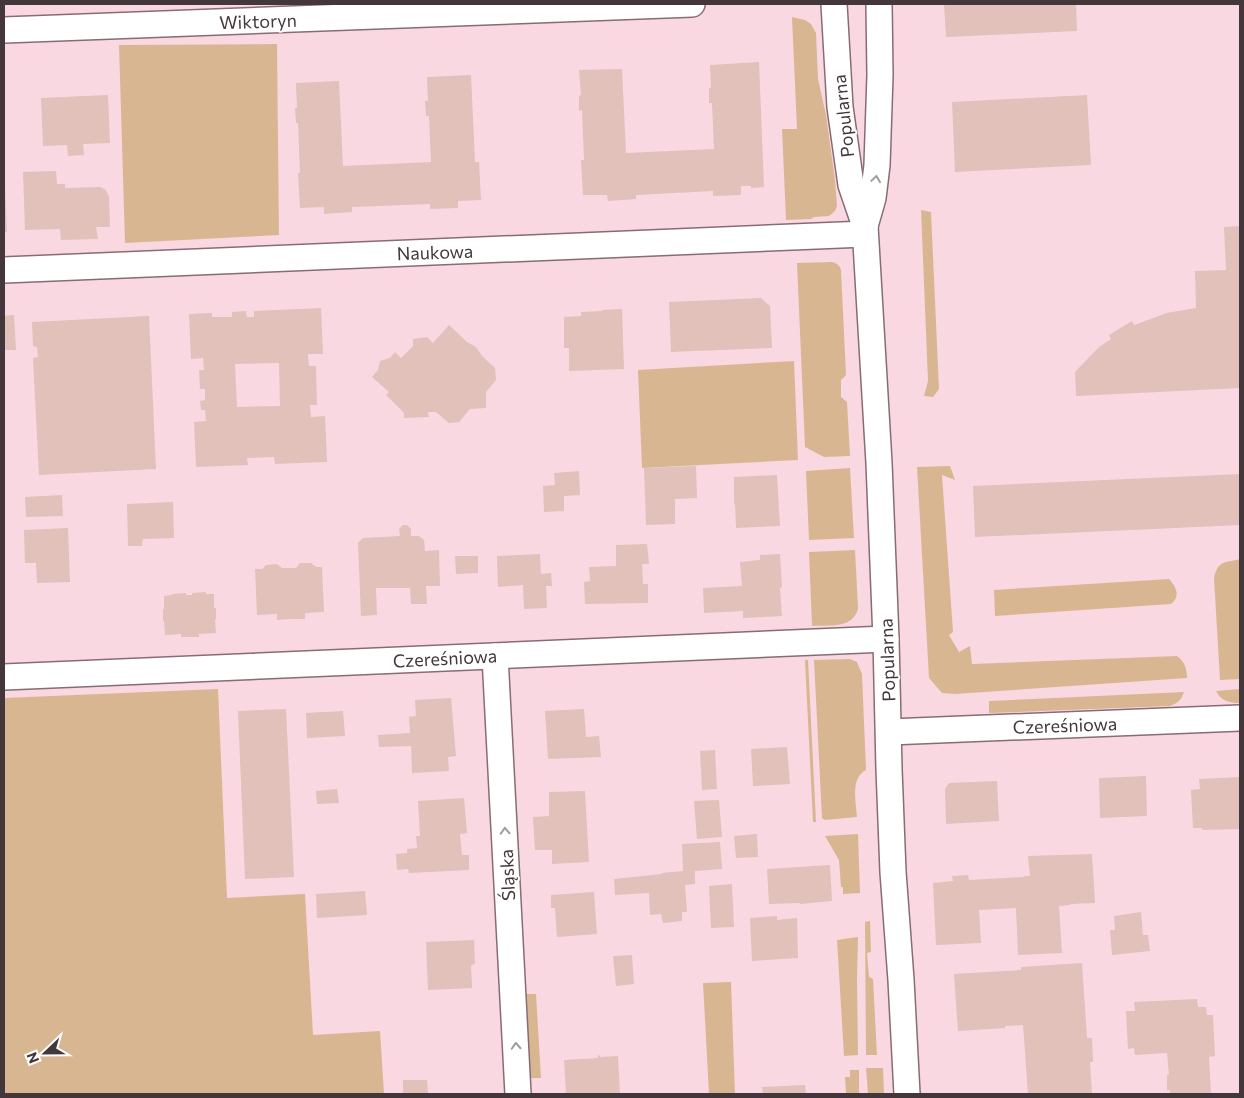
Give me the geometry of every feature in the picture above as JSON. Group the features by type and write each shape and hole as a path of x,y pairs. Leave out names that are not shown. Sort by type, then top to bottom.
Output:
{"street":[{"name":"Wiktoryn","path":"4,30 692,4"},
{"name":"Popularna","path":"834,4 840,107 851,185 865,230 878,435 893,862 907,1094"},
{"name":"Popularna","path":"865,230 873,198 878,165 879,4"},
{"name":"Naukowa","path":"4,270 865,230"},
{"name":"Czereśniowa","path":"4,677 886,640"},
{"name":"Śląska","path":"496,656 518,1094"},
{"name":"Czereśniowa","path":"889,732 1240,718"}],"shaded area":[{"path":"792,17 805,20 811,24 816,33 818,79 826,115 837,206 835,211 829,216 786,220 782,129 797,129"},
{"path":"277,44 279,235 125,243 119,45"},
{"path":"921,210 931,212 939,389 933,397 924,396 928,381"},
{"path":"832,262 838,264 841,270 846,375 841,380 841,397 847,402 850,456 824,457 805,447 797,263"},
{"path":"794,361 798,460 642,468 638,370"},
{"path":"950,466 955,480 942,475 953,632 949,635 959,652 970,646 972,664 1177,656 1185,666 1187,678 955,694 942,693 929,678 917,467"},
{"path":"850,468 854,538 809,540 806,471"},
{"path":"855,550 858,608 856,615 846,623 812,626 809,552"},
{"path":"1240,559 1240,679 1220,680 1214,578 1220,565"},
{"path":"1169,579 1174,585 1177,595 1171,604 995,616 994,590"},
{"path":"850,659 857,662 862,674 866,770 861,774 856,785 857,817 825,820 822,818 814,660"},
{"path":"805,660 808,660 816,822 813,822"},
{"path":"218,689 227,898 305,894 313,1035 380,1031 384,1094 4,1094 4,698"},
{"path":"1240,689 1240,703 1226,701 1216,691"},
{"path":"1184,692 1179,701 1170,706 989,713 989,701"},
{"path":"858,834 860,893 843,894 839,860 825,836"},
{"path":"870,921 871,952 867,953 869,977 873,979 877,1055 866,1055 865,922"},
{"path":"858,937 858,1055 844,1056 837,940"},
{"path":"731,982 735,1094 709,1094 703,983"},
{"path":"523,994 536,994 541,1078 528,1078"},
{"path":"866,1068 883,1068 884,1094 868,1094"},
{"path":"850,1070 859,1070 859,1094 846,1094 845,1077 850,1077"}],"building":[{"path":"944,4 1076,4 1077,31 946,37"},
{"path":"759,62 764,187 751,188 751,186 741,186 741,195 713,196 713,191 636,195 636,199 608,201 607,195 583,195 581,160 584,160 582,110 579,111 579,96 581,95 579,70 622,69 626,153 714,149 712,103 709,103 709,88 711,88 710,65"},
{"path":"471,75 475,162 479,162 481,200 458,201 458,208 430,209 430,204 352,207 352,212 324,214 324,207 300,208 298,123 296,123 295,108 297,108 296,83 339,81 343,166 431,162 429,116 426,116 425,101 428,101 427,77"},
{"path":"108,95 110,143 83,144 84,155 68,156 67,145 43,146 41,98"},
{"path":"1087,95 1091,165 955,172 952,102"},
{"path":"56,171 57,184 65,184 65,188 100,187 106,190 109,197 110,227 96,227 98,239 61,240 60,229 25,230 23,172"},
{"path":"5,188 7,232 4,232"},
{"path":"1240,226 1240,388 1076,396 1075,372 1099,347 1111,339 1109,335 1132,321 1134,325 1167,313 1196,308 1195,271 1226,270 1224,227"},
{"path":"761,298 770,306 772,348 671,352 669,302"},
{"path":"321,308 323,354 308,354 309,366 316,366 317,405 310,405 311,417 325,416 327,462 275,464 274,457 247,458 248,465 196,467 194,422 206,421 205,410 201,410 200,401 205,400 205,389 200,389 199,370 204,370 203,358 191,359 189,314 212,313 212,317 232,317 232,312 246,311 247,317 254,317 254,311","holes":["279,363 280,406 237,407 235,364"]},
{"path":"622,309 624,369 569,371 569,348 564,348 564,317 581,316 581,312"},
{"path":"14,315 16,350 4,350 4,316"},
{"path":"149,316 156,469 39,475 33,358 38,357 37,347 33,346 32,322"},
{"path":"449,325 467,342 476,347 482,356 495,368 496,380 486,392 486,408 470,409 459,422 449,423 436,412 428,412 429,417 404,418 404,413 386,395 389,392 372,377 378,370 380,361 390,358 395,352 401,358 413,346 413,339 427,337 433,343"},
{"path":"696,466 697,498 675,499 675,524 646,525 644,468"},
{"path":"579,471 580,495 564,496 564,511 544,512 543,486 555,485 554,473"},
{"path":"1240,474 1240,525 975,537 973,486"},
{"path":"777,475 780,526 736,528 734,477"},
{"path":"62,495 63,516 26,517 25,497"},
{"path":"173,502 174,538 143,539 142,546 128,546 127,504"},
{"path":"403,525 407,525 411,529 411,536 419,536 424,540 425,551 439,550 440,586 426,586 427,604 411,604 410,588 376,588 377,615 361,616 358,543 363,538 400,536 399,529"},
{"path":"68,528 70,582 37,583 36,563 25,563 24,530"},
{"path":"647,544 649,564 642,564 643,584 648,584 648,603 585,604 584,582 590,581 589,567 616,566 616,545"},
{"path":"540,554 541,574 551,573 552,586 546,586 547,608 524,609 523,585 498,587 497,556"},
{"path":"780,554 782,616 743,618 743,611 704,613 703,588 742,586 740,562 760,560 760,555"},
{"path":"455,556 478,556 478,573 456,574"},
{"path":"300,563 311,563 316,567 322,567 324,612 305,613 305,619 277,620 277,614 257,615 255,569 262,569 266,565 277,564 282,568 296,568"},
{"path":"206,592 206,594 214,594 216,633 199,634 199,637 181,637 181,634 165,635 163,621 164,596 186,593 186,595 192,595 192,593"},
{"path":"451,698 456,756 448,757 449,771 412,773 411,746 379,747 378,735 410,733 409,717 416,716 415,700"},
{"path":"286,709 294,877 245,879 238,711"},
{"path":"584,709 586,737 599,736 601,757 548,759 545,711"},
{"path":"343,711 345,736 307,738 306,713"},
{"path":"787,747 790,784 753,786 751,749"},
{"path":"715,750 717,789 702,790 700,751"},
{"path":"1146,776 1147,816 1100,818 1099,778"},
{"path":"1240,777 1240,829 1202,830 1202,828 1193,828 1191,790 1200,789 1199,779"},
{"path":"997,781 999,821 946,824 945,789 949,783"},
{"path":"337,789 339,803 317,804 316,791"},
{"path":"585,791 589,862 552,864 552,850 535,850 533,817 549,816 549,792"},
{"path":"464,798 467,833 460,834 462,855 469,855 469,870 409,873 408,869 397,870 396,854 407,853 407,849 417,848 416,836 420,836 418,801"},
{"path":"719,800 722,837 697,839 694,801"},
{"path":"757,834 758,857 736,858 734,836"},
{"path":"720,842 722,869 695,871 695,884 685,885 687,912 682,912 682,921 663,923 661,914 650,915 649,893 615,895 614,879 683,871 682,844"},
{"path":"1092,854 1095,903 1059,906 1062,953 1018,955 1016,908 979,910 981,943 936,945 933,883 953,881 952,876 968,875 969,880 1030,876 1028,856"},
{"path":"830,865 832,901 769,904 767,869"},
{"path":"732,884 734,927 711,928 709,886"},
{"path":"365,891 367,915 317,918 316,894"},
{"path":"594,892 597,934 557,937 555,908 551,908 551,895"},
{"path":"1141,912 1143,935 1148,935 1150,951 1112,955 1110,930 1115,930 1114,916"},
{"path":"777,916 777,920 797,918 798,958 752,961 750,918"},
{"path":"474,940 475,964 471,965 472,988 428,990 426,942"},
{"path":"632,955 634,984 616,986 613,956"},
{"path":"1082,963 1087,1038 1092,1038 1093,1062 1090,1062 1092,1094 1028,1094 1023,1025 958,1031 954,974 1021,970 1021,967"},
{"path":"1197,999 1198,1007 1206,1007 1207,1015 1213,1015 1215,1056 1209,1057 1211,1094 1170,1094 1170,1090 1167,1090 1167,1075 1169,1075 1167,1053 1135,1055 1134,1048 1128,1049 1126,1011 1135,1011 1134,1002"},
{"path":"598,1055 600,1057 618,1056 620,1094 566,1094 564,1060 598,1058"},
{"path":"403,1080 427,1080 428,1094 403,1094"},
{"path":"805,1085 806,1094 763,1094 762,1087"}]}
